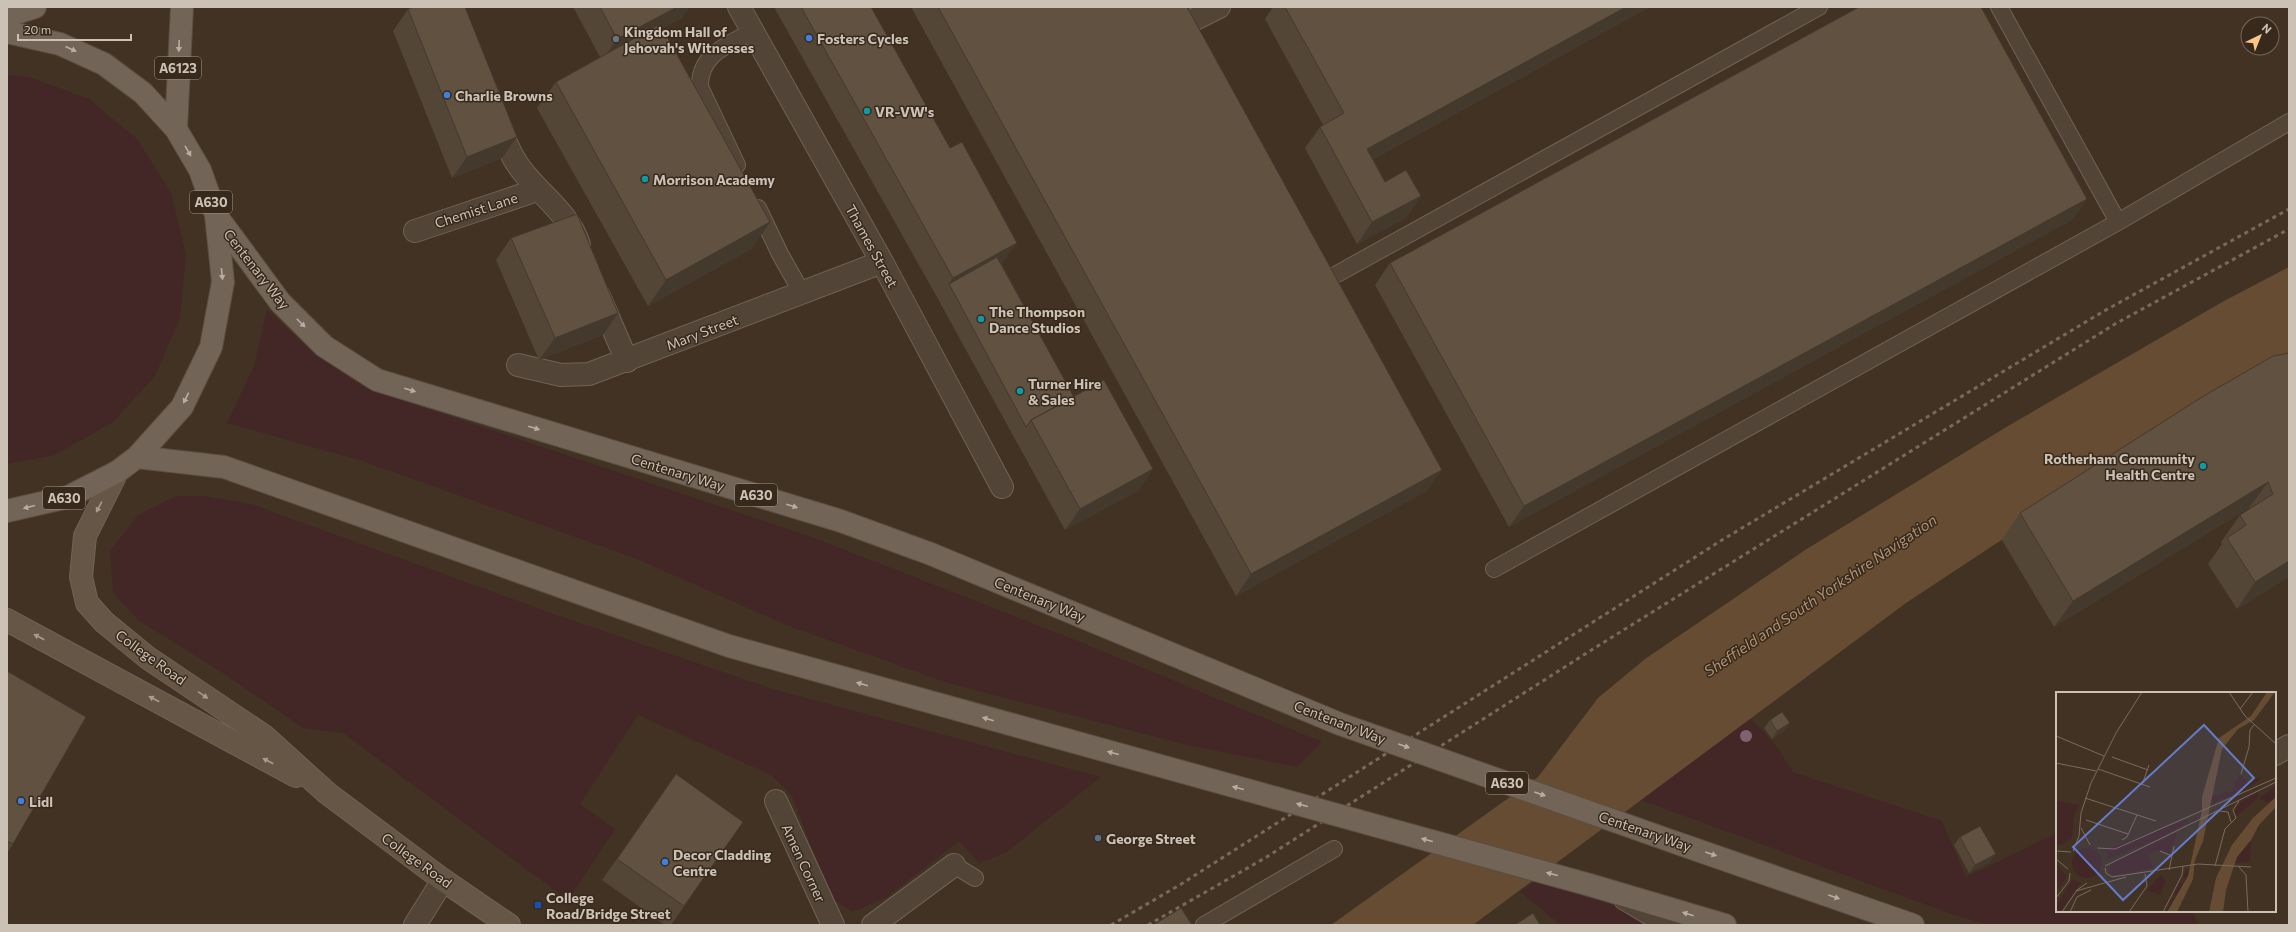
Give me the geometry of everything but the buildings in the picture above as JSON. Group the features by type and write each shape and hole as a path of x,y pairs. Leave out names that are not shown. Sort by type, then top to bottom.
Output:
{"main road":[{"path":"7,16 35,7"},
{"name":"A6123","path":"176,129 182,7"},
{"name":"A630","path":"7,32 60,44 104,64 143,93 176,129 200,170 216,215 223,282 211,347 182,407 137,457 117,472 68,497 15,511 7,511"},
{"name":"Centenary Way","path":"216,215 280,302 324,346 377,380 841,521 938,557 1340,724 1913,925"},
{"path":"137,457 224,467 729,646 1599,887 1725,925"}],"street":[{"name":"Thames Street","path":"739,7 882,262 1002,487"},
{"path":"1200,42 1185,14 1219,7"},
{"path":"486,98 516,162 537,190 557,208 577,238 587,268 627,361"},
{"name":"Chemist Lane","path":"415,231 537,190"},
{"name":"Mary Street","path":"518,365 561,375 589,374 627,361 882,262"},
{"name":"College Road","path":"117,472 85,536 81,577 88,604 104,622 148,658 264,736 327,793 443,880 509,925"},
{"name":"College Road","path":"7,620 327,793"},
{"path":"2276,753 2289,746"},
{"name":"Amen Corner","path":"776,801 833,925"},
{"path":"873,925 954,865"},
{"path":"415,925 443,880"},
{"path":"1599,887 1669,925"}],"lane":[{"path":"1337,274 1819,7"},
{"path":"1999,7 2118,222"},
{"path":"753,31 709,57 699,76 700,87 780,254 802,293"},
{"path":"1494,569 2118,222 2289,122"},
{"path":"1204,925 1334,849"},
{"path":"954,865 975,878"}],"shaded area":[{"path":"7,75 29,77 89,99 137,139 171,193 186,255 180,318 155,376 113,422 55,455 7,464"},
{"path":"267,309 314,352 366,388 812,537 1078,641 1322,742 1297,767 1187,745 948,683 786,625 637,559 362,461 227,423 254,366"},
{"path":"176,496 205,496 251,504 554,614 773,689 1101,777 1007,852 979,863 959,841 886,898 852,912 831,898 792,796 771,775 638,715 580,804 615,829 568,900 343,733 303,728 226,675 138,620 113,593 110,551 138,515"},
{"path":"1750,718 1775,744 1793,772 1942,821 1966,877 2056,833 2056,912 2193,912 2198,925 1989,925 1951,914 1641,800"},
{"path":"1539,878 1611,901 1644,925 1561,925 1520,892"}],"water":[{"name":"Sheffield and South Yorkshire Navigation","path":"2289,267 2289,376 2044,512 1906,603 1473,925 1331,925 1538,777 1598,698 1645,659 1805,550 2008,426 2224,301"}],"railway":[{"path":"1111,925 1178,886 1722,540 2104,311 2289,209"},
{"path":"1148,925 1265,858 1593,649 2115,324 2289,229"}],"place":[{"name":"Fosters Cycles","path":"809,38"},
{"name":"Kingdom Hall of Jehovah's Witnesses","path":"616,39"},
{"name":"Charlie Browns","path":"447,95"},
{"name":"VR-VW's","path":"867,111"},
{"name":"Morrison Academy","path":"645,179"},
{"name":"The Thompson Dance Studios","path":"981,319"},
{"name":"Turner Hire & Sales","path":"1020,391"},
{"name":"Rotherham Community Health Centre","path":"2203,466"},
{"name":"Lidl","path":"21,801"},
{"name":"George Street","path":"1098,838"},
{"name":"Decor Cladding Centre","path":"665,862"},
{"name":"College Road/Bridge Street","path":"538,905"}]}
